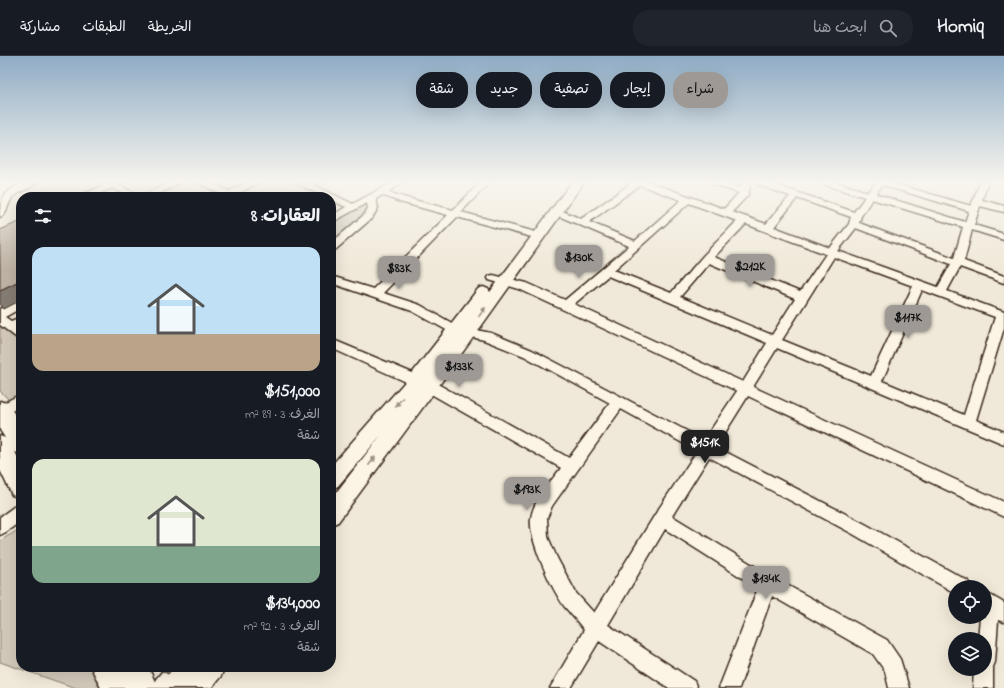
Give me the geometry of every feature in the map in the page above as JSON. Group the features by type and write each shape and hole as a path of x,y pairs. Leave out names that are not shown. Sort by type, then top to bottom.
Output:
{"main road":[{"path":"0,411 16,436"},
{"path":"0,446 16,477"},
{"path":"109,672 117,688"},
{"path":"134,672 142,688"}],"street":[{"path":"336,217 345,211"},
{"path":"336,244 369,216 371,211"},
{"path":"449,211 534,235"},
{"path":"336,508 461,331 534,235 549,211"},
{"path":"583,222 597,211"},
{"path":"566,305 674,211"},
{"path":"722,211 1003,316 968,423"},
{"path":"767,228 781,211"},
{"path":"836,211 1004,280"},
{"path":"560,688 662,518 802,297 860,211"},
{"path":"923,211 1004,237"},
{"path":"940,293 958,262 974,211"},
{"path":"534,235 557,212 636,245"},
{"path":"375,294 455,213"},
{"path":"673,298 707,258 744,220"},
{"path":"707,258 802,297"},
{"path":"607,271 1004,438"},
{"path":"499,280 523,286 566,305 1004,510"},
{"path":"336,281 416,308 461,331 487,336 528,353 859,529 950,580"},
{"path":"874,383 919,285"},
{"path":"0,314 16,306"},
{"path":"0,319 16,323"},
{"path":"336,345 423,384 570,466"},
{"path":"336,473 423,384"},
{"path":"0,411 16,402"},
{"path":"619,402 544,502 539,518 540,538 551,564 570,599 595,628 687,688"},
{"path":"336,477 356,482"},
{"path":"0,528 16,515"},
{"path":"662,518 768,584 880,647 889,658 896,671 899,688"},
{"path":"729,688 768,584"},
{"path":"989,632 993,606"},
{"path":"165,688 178,672"},
{"path":"194,688 208,672"},
{"path":"983,688 984,676"}],"shaded area":[{"path":"351,211 368,211 336,241 336,220"},
{"path":"0,323 16,336 16,395 10,401 0,391"},
{"path":"16,531 16,667 0,662 0,541"},
{"path":"29,672 98,672 105,688 76,688"}],"building":[{"path":"16,223 16,282 0,290 0,230"}]}
